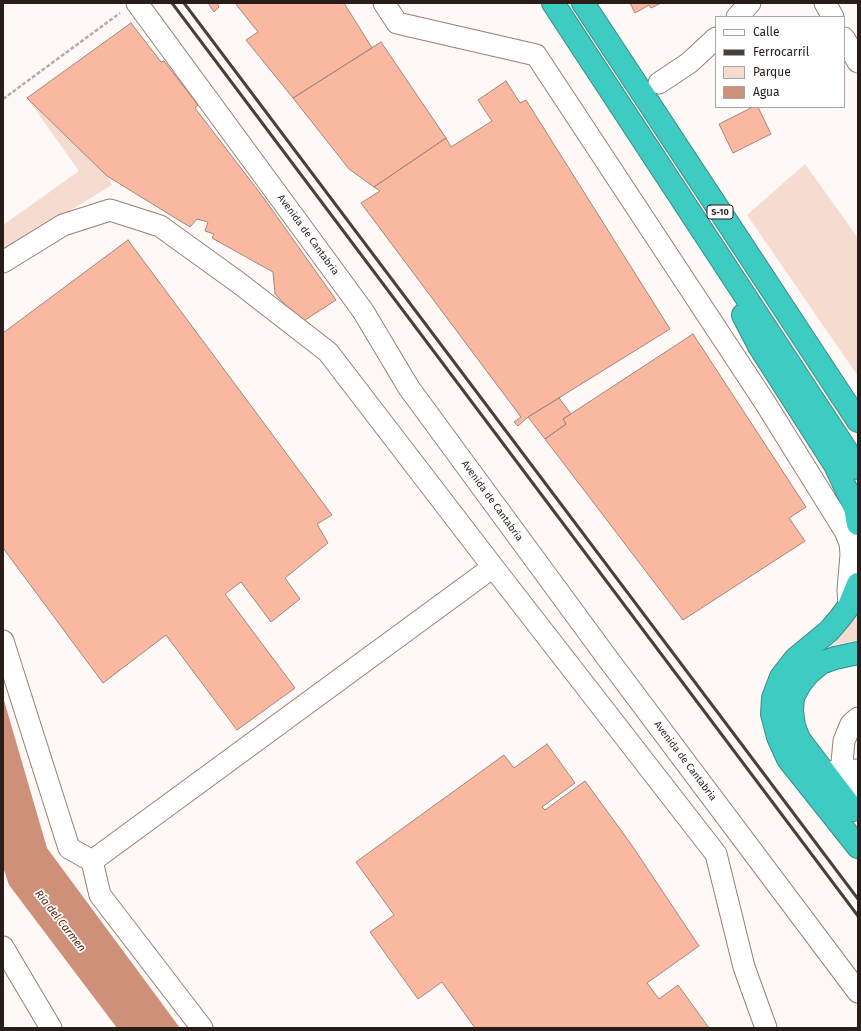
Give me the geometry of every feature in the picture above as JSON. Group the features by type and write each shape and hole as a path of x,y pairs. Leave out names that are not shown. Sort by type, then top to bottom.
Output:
{"highway":[{"name":"S-10","path":"553,3 858,468"},
{"name":"S-10","path":"583,3 858,421"},
{"path":"725,264 742,313 759,346 835,465 855,508 858,524"},
{"path":"858,584 849,606 829,631 795,659 781,677 773,698 772,714 778,737 788,759 858,847"},
{"path":"853,810 844,776 799,738 794,726 792,711 794,697 800,684 809,673 821,663 858,653"}],"street":[{"path":"384,3 397,23 536,54 764,401 845,530 850,543 851,565 848,590 849,606"},
{"path":"738,16 750,3"},
{"path":"825,3 832,16"},
{"name":"Avenida de Cantabria","path":"130,7 364,311 409,388 613,666 858,992"},
{"path":"659,83 689,63 715,39"},
{"path":"845,40 858,62"},
{"path":"3,262 63,226 110,210 160,226 239,283 328,352 716,854 744,966 766,1028"},
{"path":"92,861 493,567"},
{"path":"3,641 69,848 92,861 100,895 202,1028"},
{"path":"773,698 790,747 797,758 810,768 844,776"},
{"path":"858,718 851,724 844,741 844,776 839,804 858,836"},
{"path":"3,947 51,1028"}],"path":[{"path":"3,99 130,7"}],"green space":[{"path":"27,98 107,176 112,185 3,251 3,225 79,171"},
{"path":"805,164 858,238 858,376 747,215"},
{"path":"858,609 858,640 834,645 848,626"}],"water":[{"name":"Ría del Carmen","path":"3,697 47,848 180,1028 117,1028 9,885 3,867"}],"building":[{"path":"208,3 217,3 219,7 214,12"},
{"path":"235,3 344,3 372,48 293,98 246,40 258,32"},
{"path":"630,3 661,3 651,8 649,5 635,13"},
{"path":"131,23 161,62 164,61 198,105 195,108 263,197 336,300 302,322 275,294 273,272 212,238 214,234 205,231 208,222 197,219 190,227 107,176 27,98"},
{"path":"381,42 446,138 374,187 349,169 293,98"},
{"path":"506,81 520,103 526,100 670,329 528,417 518,426 514,422 521,417 361,203 380,191 374,187 446,138 451,147 492,121 478,100"},
{"path":"751,108 758,108 771,134 733,153 719,124"},
{"path":"128,240 332,515 317,524 328,543 285,578 300,599 271,622 241,582 225,594 295,688 237,730 166,635 103,683 3,548 3,333"},
{"path":"693,334 806,507 789,518 805,541 683,620 545,439 566,424 563,419"},
{"path":"559,398 571,414 563,419 566,424 545,439 528,417"},
{"path":"547,744 575,783 542,807 545,810 585,781 631,844 699,946 647,983 659,999 678,985 709,1028 475,1028 442,982 418,999 370,932 394,915 356,862 504,755 514,768"}],"railway":[{"path":"172,3 858,916"},
{"path":"184,3 858,899"}]}
